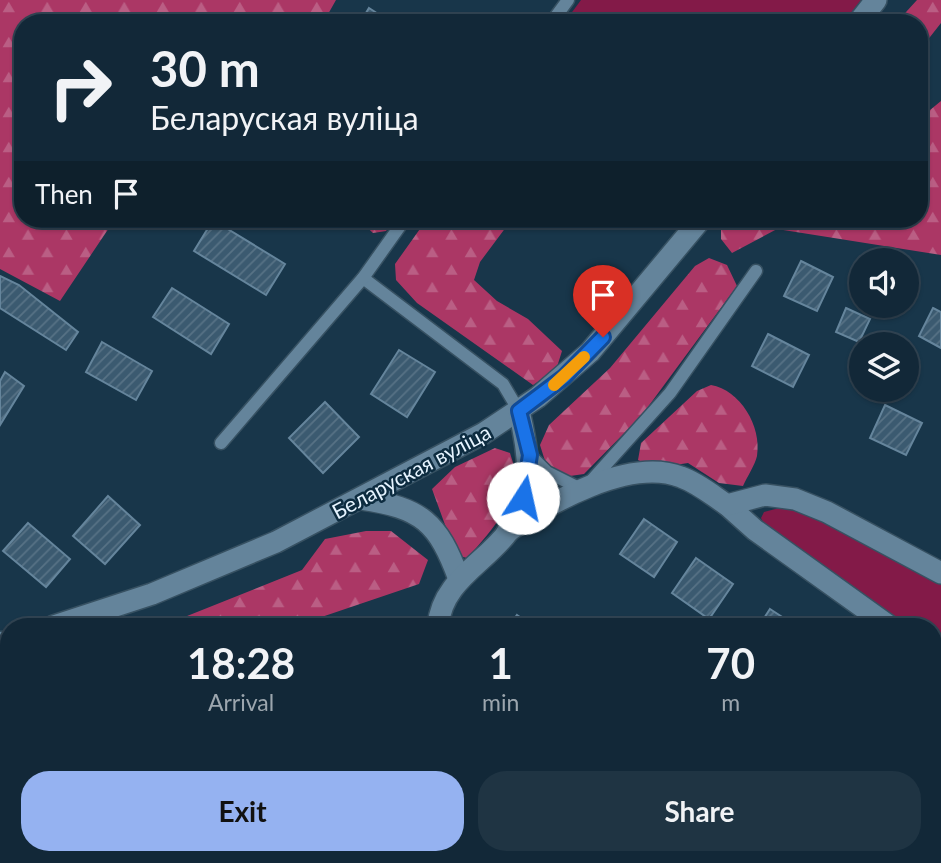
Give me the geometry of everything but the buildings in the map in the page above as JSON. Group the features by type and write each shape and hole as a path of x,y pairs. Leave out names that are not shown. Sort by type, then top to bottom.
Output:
{"street":[{"path":"865,14 876,0"},
{"name":"Беларуская вуліца","path":"78,618 152,594 276,542 436,461 519,411 564,377 590,352 693,228"},
{"path":"507,533 523,498 530,455 519,411"},
{"path":"439,618 459,579 507,533 540,510 583,490 633,474 666,473 693,482 727,505 755,530 878,618"},
{"path":"727,505 765,495 795,499 827,512 941,573"},
{"path":"361,499 406,508 424,518 446,546 459,579"}],"lane":[{"path":"221,443 363,278 399,228"},
{"path":"530,455 547,472 583,490 670,393 756,271"},
{"path":"363,278 503,384 519,411"}],"shaded area":[{"path":"581,0 861,0 850,14 571,14"},
{"path":"779,508 806,513 941,583 941,618 894,618 764,524 761,518 764,512"}],"green space":[{"path":"0,0 336,0 328,14 14,14 14,228 109,228 60,301 0,269"},
{"path":"917,0 941,0 941,23 928,40 928,14 904,14"},
{"path":"941,101 941,255 919,252 919,248 897,248 777,229 732,253 721,239 721,228 928,228 928,112"},
{"path":"368,228 388,228 386,231 373,233"},
{"path":"421,228 505,228 480,262 474,280 497,301 528,319 562,351 556,370 533,385 417,303 396,280 395,264"},
{"path":"709,258 727,265 737,286 642,415 584,474 563,477 546,464 540,445 549,425 610,368 695,266"},
{"path":"711,385 722,388 740,402 756,433 757,456 743,486 719,483 688,463 655,468 638,460 641,443 697,391"},
{"path":"495,448 510,453 517,477 515,489 498,521 474,551 467,558 456,555 432,489 455,467"},
{"path":"366,531 391,531 428,560 419,584 319,618 182,618 302,570 325,539"}],"slow traffic":[{"path":"554,385 584,357"}],"route":[{"path":"523,498 530,455 519,411 564,377 603,337"}]}
